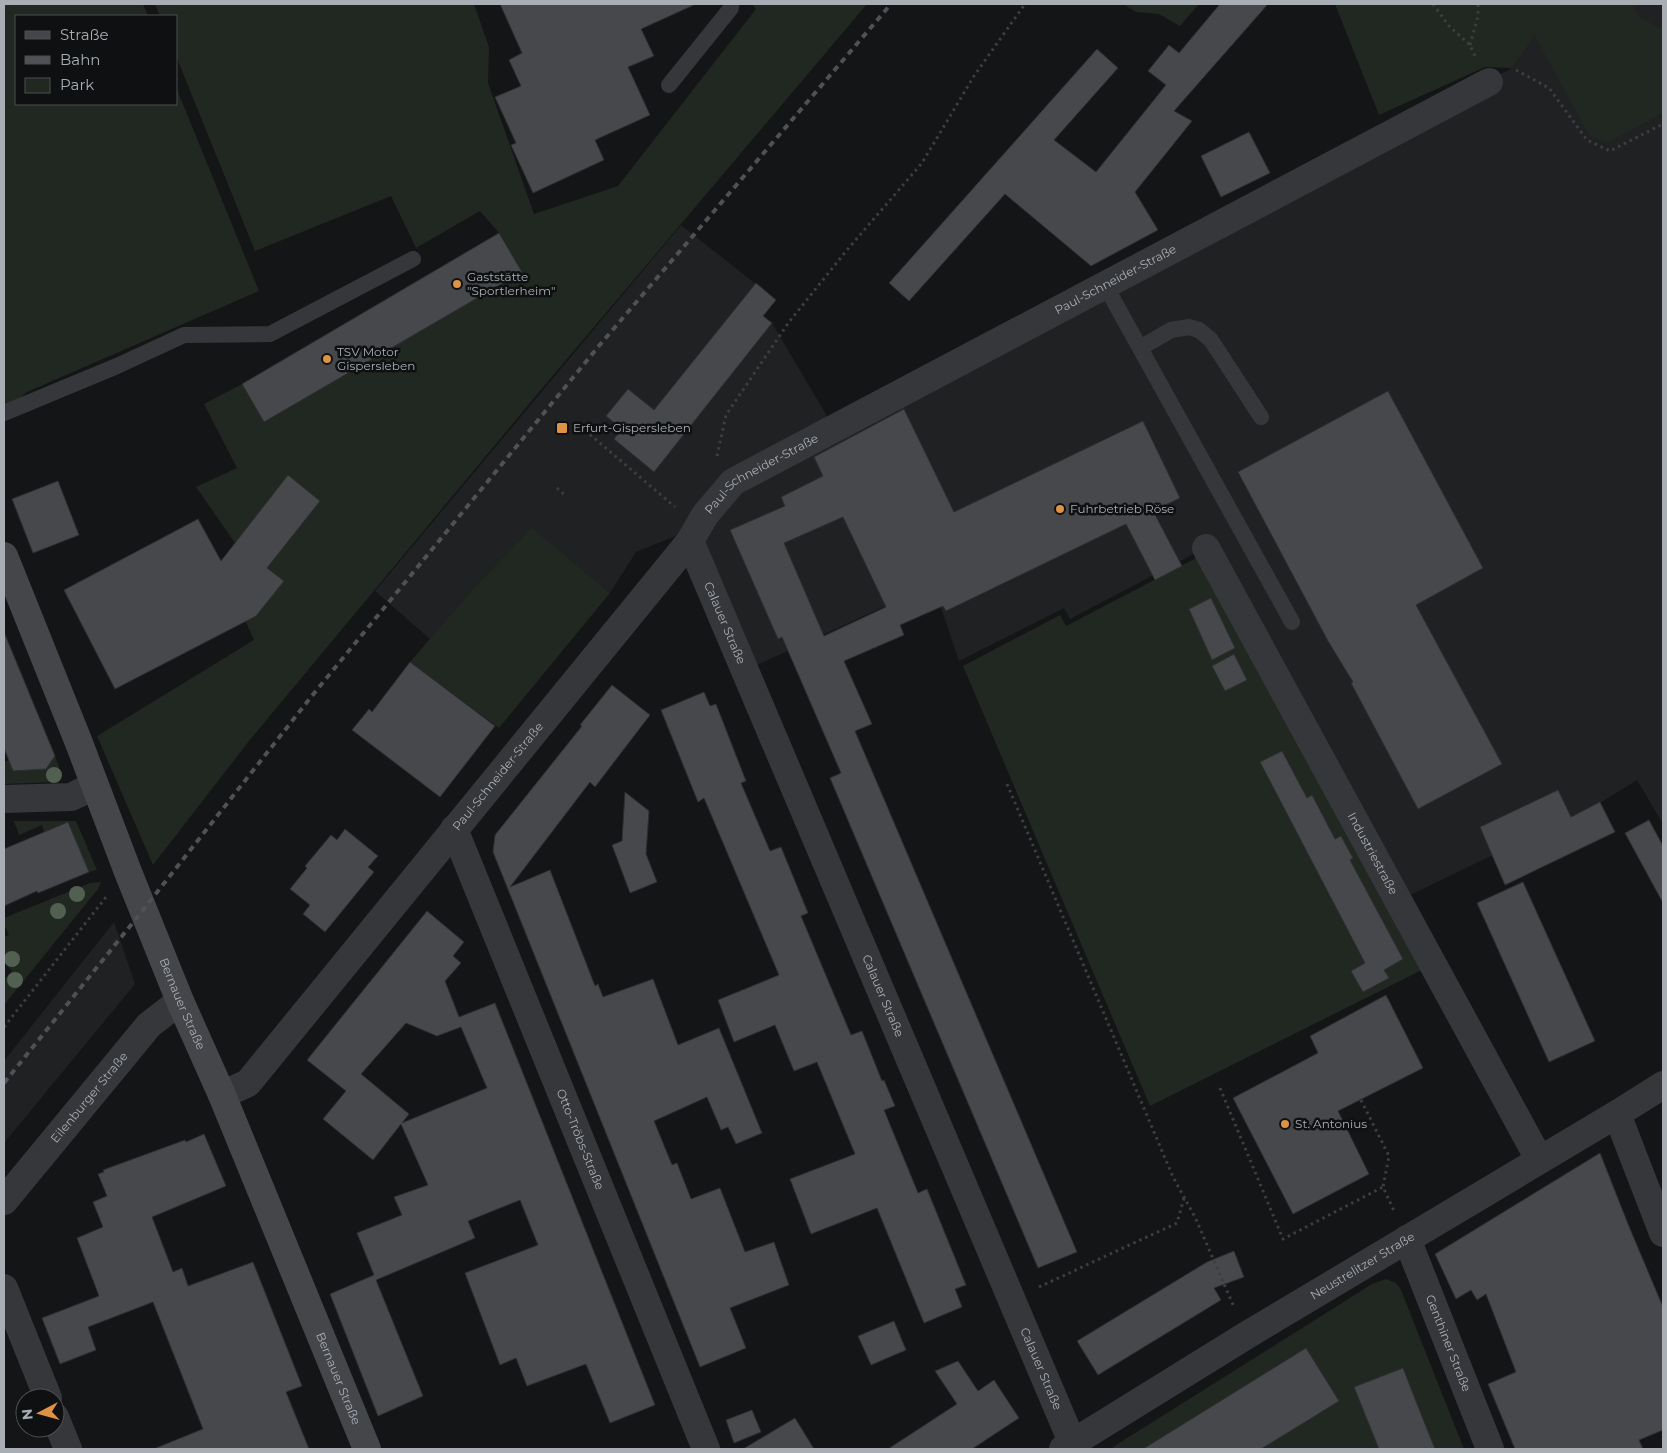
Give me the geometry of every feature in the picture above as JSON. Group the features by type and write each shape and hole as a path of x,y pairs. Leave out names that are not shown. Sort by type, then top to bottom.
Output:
{"street":[{"name":"Paul-Schneider-Straße","path":"222,1095 248,1083 694,534 705,515 733,482 1488,82"},
{"name":"Calauer Straße","path":"694,534 1070,1447"},
{"name":"Industriestraße","path":"1206,548 1540,1159"},
{"name":"Bernauer Straße","path":"4,556 180,1001 222,1095 366,1449"},
{"path":"4,799 71,796 94,786"},
{"name":"Otto-Tröbs-Straße","path":"454,829 706,1449"},
{"name":"Eilenburger Straße","path":"4,1201 149,1025 180,1001"},
{"name":"Neustrelitzer Straße","path":"1070,1447 1247,1335 1663,1085"},
{"path":"1617,1114 1663,1233"},
{"name":"Genthiner Straße","path":"1407,1239 1490,1449"},
{"path":"4,1288 44,1388"}],"lane":[{"path":"669,85 731,8 731,4"},
{"path":"4,414 184,335 270,334 413,259"},
{"path":"1105,285 1292,622"},
{"path":"1140,348 1171,330 1189,326 1199,330 1211,340 1261,417"}],"path":[{"path":"716,460 726,415 789,322 847,250 922,163 974,76 1025,4"},
{"path":"1433,4 1449,26 1470,45 1478,16 1478,4"},
{"path":"1488,82 1512,68 1549,88 1587,140 1610,152 1663,124"},
{"path":"580,426 694,534"},
{"path":"557,488 566,496"},
{"path":"1007,784 1173,1177 1195,1217 1247,1335"},
{"path":"4,1027 128,872"},
{"path":"1220,1088 1283,1238 1383,1187"},
{"path":"1361,1100 1389,1156 1383,1187 1407,1239"},
{"path":"1011,1300 1177,1223 1184,1198"}],"shaded area":[{"path":"1517,4 1663,4 1663,824 1637,780 1600,803 1398,901 1205,548 1070,619 1064,608 959,661 933,584 757,665 698,527 636,552 610,593 532,529 477,584 430,639 375,591 681,225 776,300 763,316 772,323 834,428 1512,68 1535,36"},
{"path":"114,922 135,984 4,1143 4,1061"}],"green space":[{"path":"4,4 143,4 148,15 15,15 15,105 178,105 178,92 259,291 27,392 4,413"},
{"path":"155,4 474,4 489,47 488,83 534,214 618,186 756,9 752,4 867,4 545,385 249,741 153,865 97,736 254,640 221,567 283,581 267,568 320,501 288,476 235,543 196,487 237,468 204,404 242,384 264,422 413,335 499,233 480,211 416,248 391,196 255,251 178,61 178,15 160,15"},
{"path":"1123,4 1199,4 1180,26 1159,14 1136,12"},
{"path":"1335,4 1632,4 1639,17 1659,28 1663,26 1663,113 1606,143 1589,135 1535,36 1512,68 1485,67 1379,115"},
{"path":"532,528 610,593 499,728 410,662 477,584"},
{"path":"1204,554 1424,969 1150,1106 963,666 1060,615 1066,626"},
{"path":"55,756 59,767 56,782 4,784 4,762 9,760 13,771 46,769"},
{"path":"14,821 76,821 97,870 89,872 68,823 44,832 42,825 19,835"},
{"path":"101,882 98,889 4,1005 4,980 12,971 4,962 4,937 9,935 4,924 4,918 90,883"},
{"path":"1386,1279 1396,1283 1401,1290 1464,1449 1111,1449 1372,1284"}],"building":[{"path":"500,4 696,4 641,29 654,56 628,67 650,115 595,140 604,160 533,193 511,145 516,143 495,97 521,86 509,60 522,53"},
{"path":"1220,4 1268,4 1174,111 1192,121 1135,192 1158,230 1091,266 1005,194 909,301 889,283 1097,49 1118,68 1054,140 1096,172 1166,85 1148,71 1169,45 1179,53"},
{"path":"1249,132 1270,173 1221,197 1201,156"},
{"path":"499,233 522,272 264,422 242,384"},
{"path":"756,283 776,300 763,316 772,323 654,472 614,439 622,429 606,416 628,389 654,410"},
{"path":"1388,391 1483,568 1416,605 1502,764 1418,809 1351,683 1353,682 1328,641 1238,472"},
{"path":"904,409 954,512 1143,421 1180,498 1153,511 1182,566 1155,580 1126,524 946,611 943,606 900,625 904,635 844,661 872,724 855,731 1077,1252 1038,1268 830,778 841,773 782,637 778,639 730,530 785,506 781,497 823,476 814,457","holes":["843,517 886,607 824,636 784,543"]},
{"path":"288,475 320,501 267,568 284,581 256,616 115,689 64,590 198,519 221,561"},
{"path":"58,481 79,535 33,553 12,499"},
{"path":"1211,598 1235,648 1212,660 1189,609"},
{"path":"4,632 55,756 46,769 13,771 4,748"},
{"path":"1234,654 1247,680 1225,691 1212,666"},
{"path":"410,662 495,726 440,797 352,730 369,709 372,712"},
{"path":"612,685 650,715 595,787 590,782 510,887 550,870 595,986 598,984 603,997 653,979 678,1045 719,1028 762,1133 736,1144 728,1127 721,1130 707,1097 654,1121 672,1165 677,1163 691,1199 720,1188 745,1252 774,1242 789,1285 730,1308 746,1348 700,1367 493,852 495,835 582,726 580,725"},
{"path":"704,692 710,706 716,704 746,781 741,783 770,851 781,847 808,913 801,916 851,1035 862,1031 882,1081 884,1080 895,1106 884,1110 918,1193 927,1189 966,1285 955,1289 962,1307 924,1323 877,1208 811,1234 790,1179 855,1154 817,1062 794,1071 775,1025 734,1042 718,1000 779,975 704,798 698,802 661,710"},
{"path":"1282,751 1307,798 1312,795 1335,839 1341,836 1353,858 1350,860 1403,959 1384,970 1389,978 1363,992 1351,971 1365,963 1260,762"},
{"path":"1558,790 1571,817 1600,802 1615,832 1505,885 1480,827"},
{"path":"625,792 649,811 646,854 657,882 630,893 612,845 622,841"},
{"path":"1649,820 1663,846 1663,903 1625,833"},
{"path":"68,822 89,872 38,893 37,891 4,906 4,849"},
{"path":"345,829 378,856 368,867 374,872 325,932 303,914 310,905 290,889 307,868 305,866 331,835 337,840"},
{"path":"1523,882 1595,1041 1549,1062 1477,903"},
{"path":"427,911 464,942 453,956 461,963 445,981 459,1017 495,1003 655,1405 610,1423 586,1364 527,1386 516,1358 500,1365 465,1273 538,1245 520,1200 468,1221 475,1238 376,1280 423,1396 378,1416 330,1294 374,1275 357,1233 402,1215 394,1197 428,1185 401,1124 373,1160 323,1119 346,1091 307,1060","holes":["406,1023 437,1036 461,1027 487,1088 402,1123 409,1114 361,1074"]},
{"path":"1386,995 1423,1068 1338,1111 1369,1174 1293,1214 1233,1098 1318,1053 1310,1036"},
{"path":"204,1134 226,1186 152,1217 173,1272 182,1268 188,1286 253,1262 302,1386 286,1392 309,1449 156,1449 203,1429 153,1302 88,1327 96,1350 60,1364 42,1318 99,1296 77,1238 103,1227 93,1202 107,1196 98,1174 104,1172 103,1170"},
{"path":"1600,1153 1663,1307 1663,1430 1639,1440 1643,1449 1515,1449 1488,1384 1516,1372 1486,1294 1477,1300 1471,1290 1456,1299 1435,1254"},
{"path":"1234,1251 1244,1277 1214,1288 1221,1300 1098,1375 1077,1341 1207,1262"},
{"path":"894,1321 906,1350 871,1365 858,1336"},
{"path":"1306,1348 1339,1401 1261,1449 1143,1449"},
{"path":"958,1361 978,1391 994,1380 1019,1418 972,1449 888,1449 957,1404 935,1371"},
{"path":"1403,1368 1435,1449 1379,1449 1354,1387"},
{"path":"752,1410 761,1432 734,1443 726,1420"},
{"path":"795,1418 814,1449 743,1449"}],"railway":[{"path":"4,1083 311,697 598,347 891,4"}],"place":[{"name":"Gaststätte \"Sportlerheim\"","path":"457,284"},
{"name":"TSV Motor Gispersleben","path":"327,359"},
{"name":"Erfurt-Gispersleben","path":"562,428"},
{"name":"Fuhrbetrieb Röse","path":"1060,509"},
{"name":"St. Antonius","path":"1285,1124"}]}
